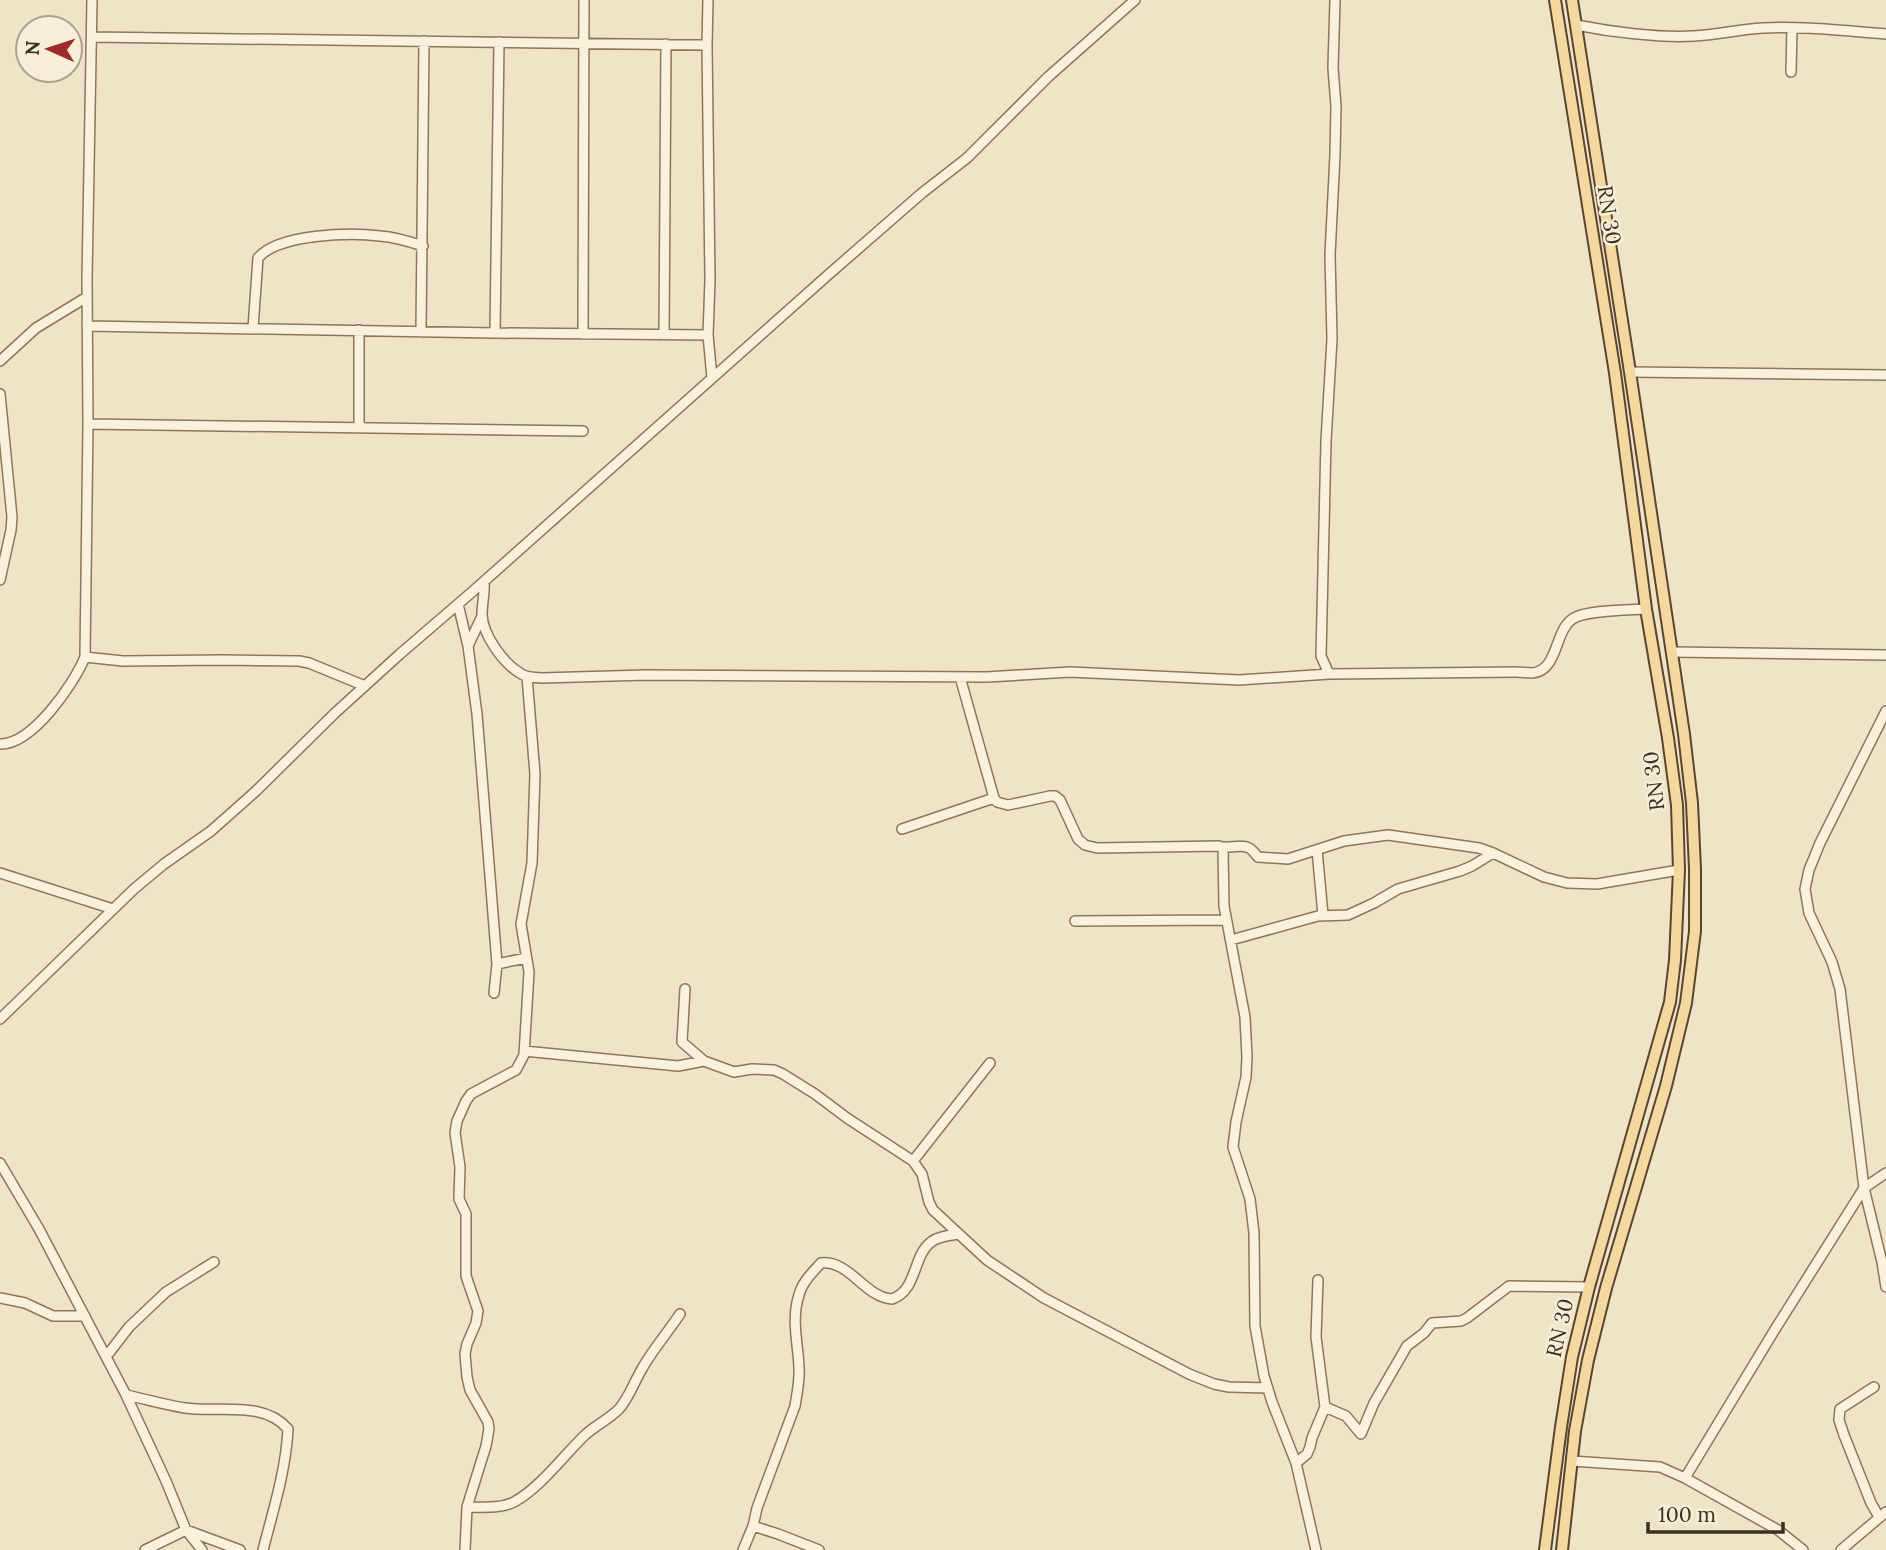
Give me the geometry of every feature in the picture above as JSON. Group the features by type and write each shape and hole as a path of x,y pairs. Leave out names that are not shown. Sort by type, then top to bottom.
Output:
{"main road":[{"name":"RN 30","path":"1545,1550 1572,1357 1589,1287 1670,1002 1675,960 1679,870 1675,791 1668,738 1646,609 1615,373 1555,0"},
{"name":"RN 30","path":"1562,1550 1575,1431 1588,1360 1606,1288 1666,1086 1686,1003 1695,919 1692,803 1672,652 1572,0"}],"street":[{"path":"0,744 23,737 49,711 72,683 85,657 92,0"},
{"path":"583,334 584,0"},
{"path":"708,0 708,335 712,377"},
{"path":"0,1019 113,909 164,864 229,815 302,748 335,713 712,377 967,158 1048,77 1135,0"},
{"path":"1329,674 1321,656 1326,441 1332,339 1330,255 1336,142 1335,0"},
{"path":"1576,25 1598,30 1689,36 1763,28 1886,34"},
{"path":"1791,72 1792,28"},
{"path":"92,37 707,45"},
{"path":"421,331 424,41"},
{"path":"495,333 499,42"},
{"path":"664,335 666,44"},
{"path":"253,328 258,258 277,244 350,234 402,239 422,246"},
{"path":"0,361 36,328 87,297"},
{"path":"87,326 708,335"},
{"path":"359,330 359,428"},
{"path":"1630,372 1886,375"},
{"path":"0,394 12,517 0,580"},
{"path":"88,424 583,431"},
{"path":"468,646 482,616 484,582"},
{"path":"458,604 468,646 477,714 498,964 494,993"},
{"path":"482,616 491,643 519,673 527,677 988,677 1070,672 1239,680 1329,674 1534,673 1547,666 1563,629 1570,620 1585,614 1646,609"},
{"path":"1672,652 1886,655"},
{"path":"85,657 123,661 299,661 365,686"},
{"path":"466,1550 467,1507 486,1446 488,1422 470,1390 467,1377 465,1354 478,1311 466,1276 466,1214 459,1199 460,1167 456,1133 457,1121 471,1094 516,1070 524,1051 528,972 521,924 532,863 534,774 527,677"},
{"path":"960,677 994,798 1001,804 1008,805 1055,796 1060,800 1078,839 1085,845 1097,848 1246,847 1258,857 1284,859 1344,841 1388,835 1479,848 1544,877 1567,883 1597,884 1679,870"},
{"path":"1886,711 1820,843 1805,889 1809,913 1832,962 1840,989 1864,1188 1886,1287"},
{"path":"902,829 994,798"},
{"path":"1223,849 1224,906 1245,1017 1245,1086 1233,1147 1250,1199 1254,1233 1255,1326 1268,1388 1296,1462 1316,1550"},
{"path":"1317,850 1323,915"},
{"path":"1231,940 1323,915 1342,916 1355,912 1398,889 1460,871 1493,853"},
{"path":"0,873 113,909"},
{"path":"1075,921 1226,920"},
{"path":"498,964 526,958"},
{"path":"685,989 682,1042 704,1060 734,1072 763,1069 783,1074 913,1161 922,1174 933,1210 987,1260 1044,1298 1189,1374 1229,1387 1268,1388"},
{"path":"524,1051 678,1066 704,1060"},
{"path":"913,1161 990,1063"},
{"path":"0,1163 126,1395 186,1530 202,1550"},
{"path":"1685,1478 1864,1188 1886,1173"},
{"path":"743,1550 795,1406 799,1388 795,1342 796,1309 798,1295 807,1280 821,1263 829,1262 838,1265 881,1297 892,1299 905,1290 912,1280 920,1255 933,1240 958,1234"},
{"path":"104,1355 109,1353 129,1327 166,1292 214,1262"},
{"path":"1296,1462 1307,1454 1325,1407 1316,1337 1318,1280"},
{"path":"1325,1407 1346,1416 1361,1434 1374,1403 1407,1346 1424,1334 1432,1323 1461,1321 1509,1286 1589,1287"},
{"path":"0,1298 25,1303 53,1316 85,1316"},
{"path":"467,1507 500,1506 513,1502 528,1492 586,1433 618,1410 649,1357 680,1314"},
{"path":"1840,1550 1882,1515 1871,1503 1839,1414 1840,1409 1874,1387"},
{"path":"126,1395 186,1408 253,1410 269,1414 282,1422 288,1429 288,1440 263,1550"},
{"path":"1572,1461 1660,1467 1779,1530 1803,1550"},
{"path":"753,1526 819,1550"},
{"path":"145,1550 186,1530 240,1550"}]}
